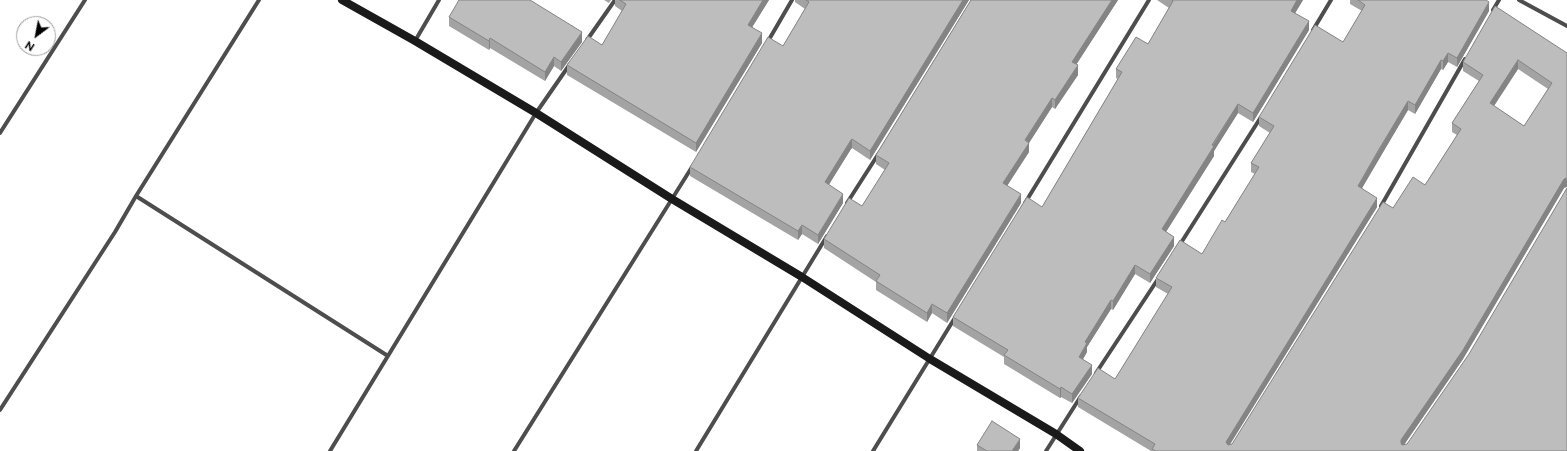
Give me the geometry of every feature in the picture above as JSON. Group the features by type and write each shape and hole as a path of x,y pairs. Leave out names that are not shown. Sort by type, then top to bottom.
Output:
{"street":[{"path":"0,133 85,0"},
{"path":"0,410 115,232 259,0"},
{"path":"342,0 415,41 536,113 672,199 802,277 930,359 1056,434 1080,451"},
{"path":"415,41 439,0"},
{"path":"584,44 615,0"},
{"path":"764,46 792,0"},
{"path":"1021,210 1149,0"},
{"path":"1312,33 1331,0"},
{"path":"1491,14 1499,0"},
{"path":"1519,0 1567,26"},
{"path":"1377,213 1467,55"},
{"path":"330,451 536,113 571,63"},
{"path":"1174,253 1265,111"},
{"path":"844,209 881,148"},
{"path":"514,451 696,159"},
{"path":"136,196 388,356"},
{"path":"696,451 831,229"},
{"path":"1094,376 1162,273"},
{"path":"873,451 959,312"},
{"path":"1046,451 1086,389"}],"building":[{"path":"459,0 530,0 582,32 561,62 554,57 545,72 490,38 489,41 449,17"},
{"path":"620,0 763,0 748,25 762,33 696,143 567,65 588,36 602,45 626,4"},
{"path":"806,0 963,0 870,151 852,139 825,182 843,194 818,235 802,225 798,231 690,167 768,37 783,46 809,2"},
{"path":"971,0 1112,0 1072,62 1078,65 1055,100 1052,98 1025,140 1029,143 1003,183 1021,194 947,313 932,304 927,313 876,281 880,275 824,239 849,198 862,206 889,163 876,155"},
{"path":"1172,0 1297,0 1291,11 1309,21 1253,113 1238,104 1212,145 1214,146 1162,229 1174,237 1150,274 1135,265 1113,301 1111,300 1085,342 1087,343 1079,357 1092,365 1072,394 1061,387 1060,389 1004,355 1008,350 953,317 1027,197 1042,207 1122,72 1116,69 1136,37 1148,44 1173,1"},
{"path":"1358,0 1486,0 1489,2 1457,58 1448,53 1443,61 1441,60 1415,105 1408,101 1378,151 1358,186 1377,198 1226,442 1228,445 1232,444 1383,202 1393,208 1413,177 1425,185 1461,129 1452,123 1483,75 1463,62 1495,6 1567,53 1567,178 1564,179 1463,350 1401,440 1401,443 1402,445 1407,444 1469,354 1567,188 1567,451 1156,451 1152,449 1155,444 1078,398 1098,368 1115,379 1172,287 1156,278 1180,240 1202,254 1222,220 1225,222 1259,167 1251,163 1274,126 1259,117 1315,25 1343,42 1365,5","holes":["1518,60 1552,83 1524,126 1490,103"]},
{"path":"992,421 1020,439 1012,451 987,451 977,445"}]}
